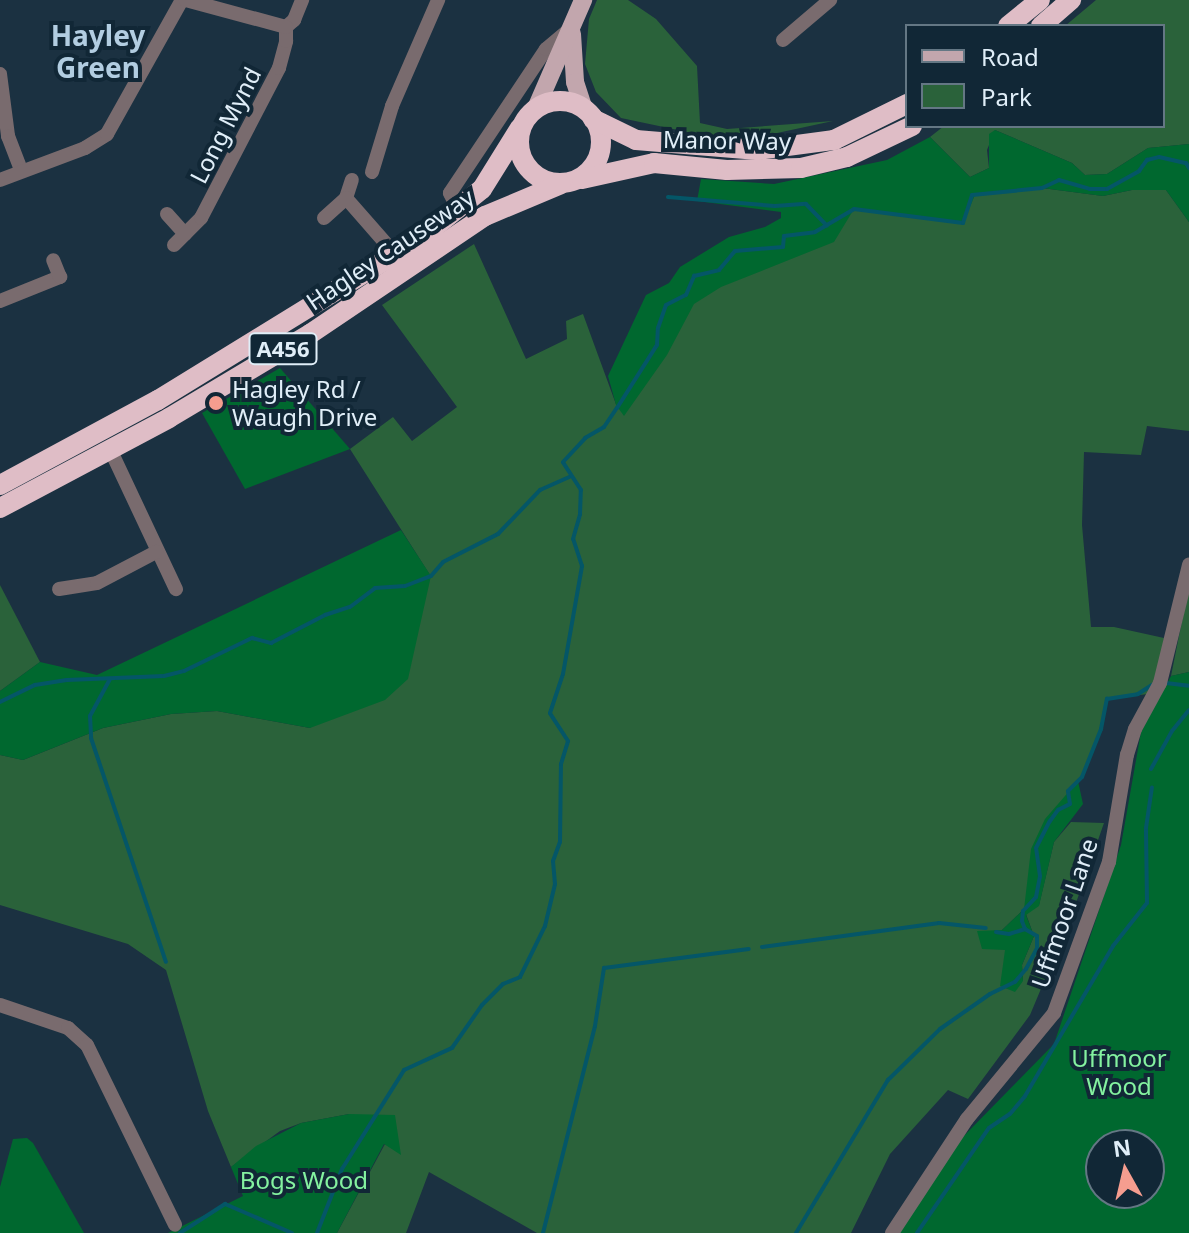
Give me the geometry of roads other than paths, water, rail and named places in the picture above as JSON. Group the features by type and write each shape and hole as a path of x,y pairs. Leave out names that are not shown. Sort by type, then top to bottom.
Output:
{"highway":[{"path":"1010,24 1040,0"},
{"path":"1043,24 1071,0"},
{"path":"537,106 554,99 589,114 601,137 601,154 582,179"},
{"name":"Manor Way","path":"589,114 636,140 758,150 834,140 905,105"},
{"name":"A456","path":"520,128 537,106"},
{"path":"520,128 518,143 522,159 529,169 545,180 561,184"},
{"name":"Hagley Causeway","path":"0,485 158,400 459,211 482,189 520,128"},
{"name":"Manor Way","path":"582,179 654,163 727,170 801,168 847,157 908,128"},
{"name":"A456","path":"561,184 582,179"},
{"name":"Hagley Causeway","path":"0,508 310,334 485,216 561,184"}],"main road":[{"path":"537,106 583,0"},
{"path":"572,28 576,90 589,114"}],"street":[{"path":"0,180 85,148 107,134 184,0 286,27"},
{"name":"Long Mynd","path":"174,245 201,218 260,106 279,68 286,27 294,20 302,0"},
{"path":"372,172 392,106 438,0"},
{"path":"783,40 830,0"},
{"path":"459,211 450,193 546,49 572,28"},
{"path":"0,74 8,136 21,170"},
{"path":"324,218 346,198 352,180"},
{"path":"346,198 395,254"},
{"path":"167,214 185,234"},
{"path":"0,300 60,277 53,260"},
{"path":"110,449 176,589"},
{"path":"59,589 97,583 156,552"},
{"name":"Uffmoor Lane","path":"892,1233 967,1119 1054,1013 1109,862 1127,755 1135,729 1160,683 1189,565"},
{"path":"0,1005 68,1028 87,1045 175,1225"}],"waterway":[{"path":"317,1233 342,1169 404,1070 452,1048 482,1005 503,984 520,977 545,926 555,884 553,861 560,842 561,764 568,741 550,713 563,674 582,566 573,539 580,514 581,490 563,462 585,438 604,427 617,408 657,345 658,328 666,305 686,295 694,276 719,270 735,251 783,247 784,236 815,232 854,209 963,223 972,195 1042,188 1059,180 1090,189 1107,189 1139,171 1147,160 1159,157 1186,163 1189,168"},
{"path":"668,197 775,206 806,204 827,226"},
{"path":"0,702 35,685 67,680 164,676 184,671 252,638 271,643 325,615 350,607 375,588 405,586 431,576 443,562 498,534 540,490 569,477"},
{"path":"110,679 90,716 91,738 166,962"},
{"path":"1166,683 1189,686"},
{"path":"796,1233 888,1080 940,1029 990,994 1015,982 1026,969 1037,948 1037,936 1025,929 1022,921 1023,911 1036,897 1040,876 1036,848 1058,810 1070,804 1068,791 1082,777 1101,729 1107,699 1138,694 1152,685"},
{"path":"1151,769 1172,731 1189,710"},
{"path":"917,1233 989,1128 1010,1114 1025,1096 1113,946 1147,903 1146,828 1152,787"},
{"path":"762,947 939,923 986,928"},
{"path":"996,932 1009,934 1025,929"},
{"path":"543,1233 595,1026 604,968 749,949"},
{"path":"180,1233 225,1204 292,1233"}],"place":[{"name":"Hagley Rd / Waugh Drive","path":"216,403"}],"district":[{"name":"Hayley Green","path":"98,51"}],"park label":[{"name":"Uffmoor Wood","path":"1119,1072"},
{"name":"Bogs Wood","path":"304,1180"}]}
